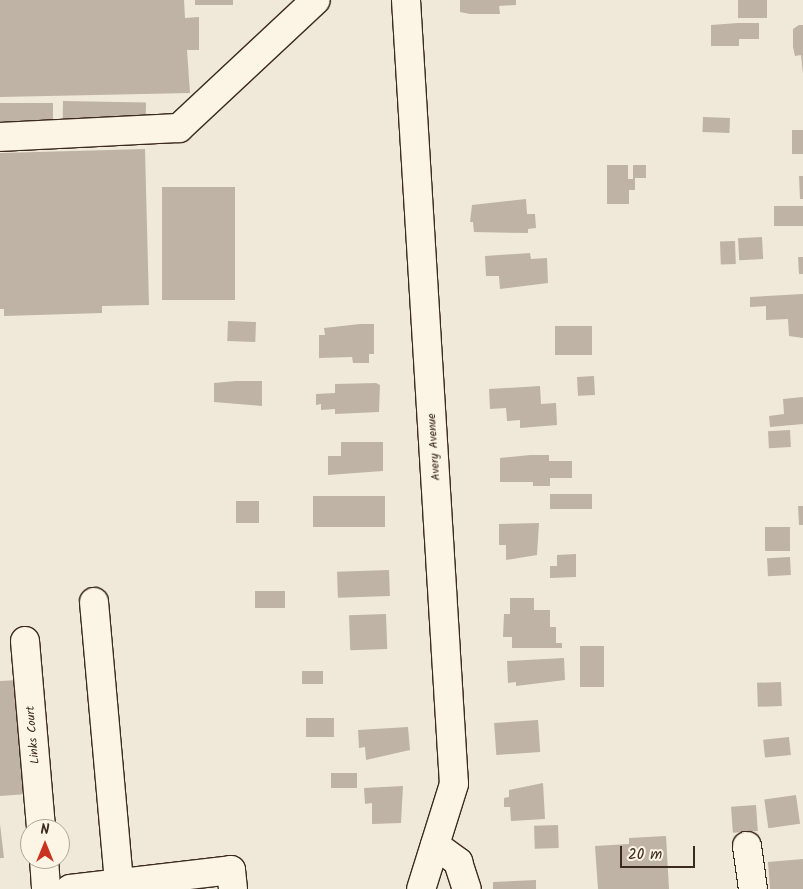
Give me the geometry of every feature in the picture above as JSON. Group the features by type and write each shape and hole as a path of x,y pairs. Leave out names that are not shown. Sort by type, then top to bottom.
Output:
{"street":[{"path":"0,137 179,128 316,0"},
{"name":"Avery Avenue","path":"406,0 454,784 421,889"},
{"path":"94,602 119,883"},
{"name":"Links Court","path":"25,641 40,819"},
{"path":"435,845 458,862 467,889"},
{"path":"747,846 753,889"},
{"path":"45,869 46,889"},
{"path":"70,889 231,870 233,889"}],"building":[{"path":"0,0 184,0 185,18 199,17 199,50 187,50 190,93 0,97"},
{"path":"195,0 233,0 233,5 195,5"},
{"path":"460,0 516,0 516,5 499,6 500,14 470,14 460,12"},
{"path":"738,0 767,0 767,18 738,18"},
{"path":"759,23 759,39 739,39 739,46 711,46 711,25"},
{"path":"803,25 803,74 801,55 795,56 793,47 793,29"},
{"path":"63,101 146,102 146,124 63,123"},
{"path":"0,103 53,103 53,126 0,126"},
{"path":"703,117 730,118 729,133 702,132"},
{"path":"792,130 803,130 803,154 792,154"},
{"path":"145,149 149,305 102,306 102,313 4,316 4,309 0,309 0,153"},
{"path":"607,165 628,165 628,179 633,179 633,165 646,165 646,178 635,178 635,190 629,190 629,204 607,204"},
{"path":"799,176 803,176 803,199 800,199"},
{"path":"162,187 235,187 235,300 162,300"},
{"path":"526,199 527,214 535,214 536,228 528,229 528,233 474,232 473,222 470,222 472,205"},
{"path":"774,206 803,206 803,226 774,226"},
{"path":"762,237 763,259 739,260 738,238"},
{"path":"735,241 736,264 721,265 720,242"},
{"path":"530,253 531,259 547,258 548,283 500,289 499,276 486,276 485,256"},
{"path":"798,257 803,257 803,274 799,274"},
{"path":"803,294 803,338 789,336 788,319 766,320 766,306 750,307 750,297"},
{"path":"228,321 256,322 255,342 227,341"},
{"path":"374,324 374,354 369,354 369,363 353,363 352,357 319,358 319,335 325,335 324,328"},
{"path":"555,326 592,326 592,355 555,355"},
{"path":"594,376 595,395 578,396 577,377"},
{"path":"262,381 262,406 214,402 214,383"},
{"path":"376,383 380,385 379,412 335,414 335,409 321,410 321,404 316,405 316,394 335,393 335,384"},
{"path":"540,386 541,404 556,403 557,425 520,428 520,420 507,421 506,408 490,409 489,389"},
{"path":"803,397 803,424 770,427 769,416 784,414 783,399"},
{"path":"790,430 791,447 769,448 768,431"},
{"path":"341,442 383,442 383,471 328,475 328,456 341,456"},
{"path":"549,455 549,461 572,461 572,478 550,478 550,486 533,486 533,482 500,482 500,458"},
{"path":"550,494 592,494 592,509 550,509"},
{"path":"313,496 385,496 385,527 313,527"},
{"path":"236,501 259,501 259,523 236,523"},
{"path":"798,506 803,506 803,525 799,525"},
{"path":"539,523 537,555 506,560 506,545 499,545 499,524"},
{"path":"765,527 790,527 790,551 765,551"},
{"path":"576,554 576,577 550,578 550,566 557,566 557,555"},
{"path":"790,557 791,575 768,576 767,558"},
{"path":"389,570 390,596 338,598 337,572"},
{"path":"255,591 285,591 285,608 255,608"},
{"path":"510,598 534,598 534,610 550,610 550,627 556,627 556,643 562,643 562,648 512,648 512,637 503,637 504,614 510,614"},
{"path":"386,614 387,649 350,650 349,615"},
{"path":"580,646 604,646 604,687 580,687"},
{"path":"564,658 565,680 516,686 516,682 508,683 507,661"},
{"path":"302,671 323,671 323,684 302,684"},
{"path":"18,680 27,794 0,796 0,681"},
{"path":"781,682 782,706 758,707 757,683"},
{"path":"306,718 334,718 334,737 306,737"},
{"path":"538,720 540,752 496,755 494,723"},
{"path":"408,727 410,750 366,760 365,747 359,748 358,730"},
{"path":"789,737 791,755 765,758 763,740"},
{"path":"331,773 357,773 357,788 331,788"},
{"path":"543,783 545,819 511,821 510,807 504,807 504,798 509,797 509,790"},
{"path":"403,786 401,823 372,824 372,803 365,804 364,788"},
{"path":"796,795 800,824 768,828 764,799"},
{"path":"756,805 758,831 733,833 731,807"},
{"path":"0,824 4,858 0,858"},
{"path":"558,825 559,848 535,849 534,826"},
{"path":"666,836 669,889 598,889 595,846 629,844 629,838"},
{"path":"803,859 803,889 770,889 768,862"},
{"path":"536,880 536,889 493,889 493,882"}]}
